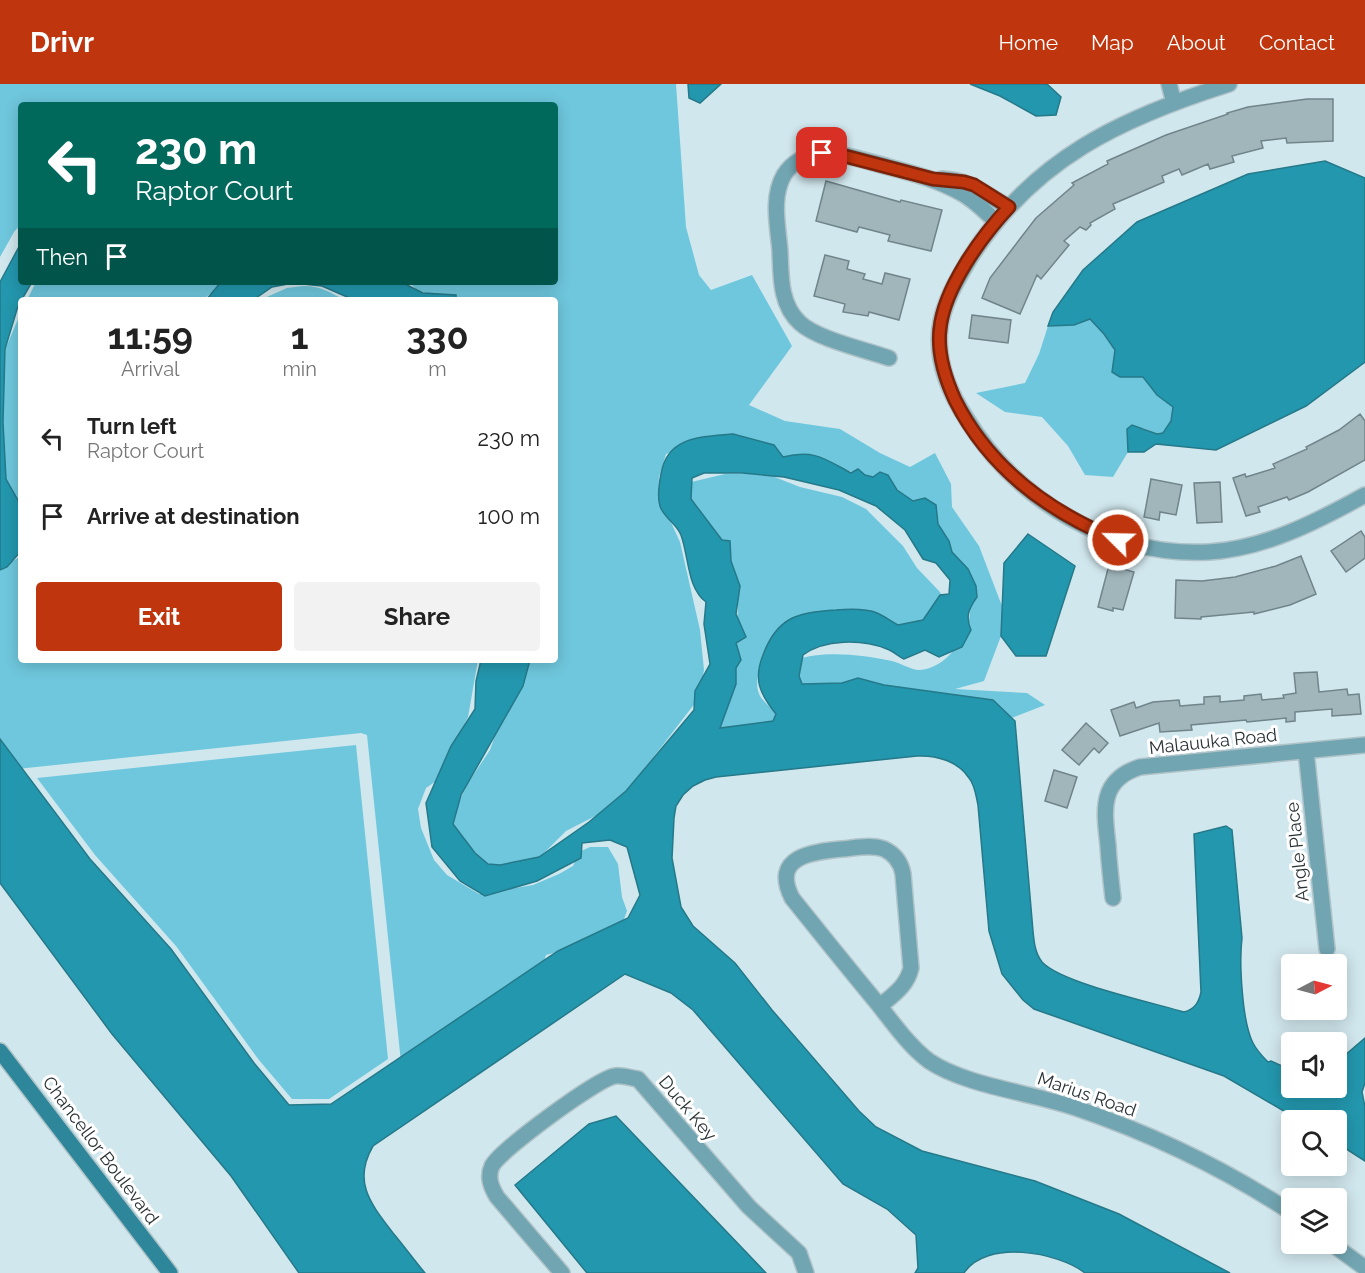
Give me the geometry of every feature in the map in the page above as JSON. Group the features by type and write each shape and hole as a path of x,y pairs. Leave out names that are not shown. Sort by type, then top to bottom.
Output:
{"street":[{"path":"1169,84 1174,103"},
{"path":"1229,84 1188,91 1174,103 1126,122 1080,147 1041,175 1009,207 959,276 948,299 940,328 940,356 950,388 971,427 1004,468 1031,492 1073,520 1118,540 1156,550 1223,551 1264,542 1364,496"},
{"path":"889,358 812,331 800,324 789,310 784,299 782,284 777,206 780,184 789,168 813,154 841,155 933,179 958,180 970,184 1009,207"},
{"path":"933,179 970,199 996,222"},
{"name":"Malauuka Road","path":"1113,898 1104,806 1112,786 1121,776 1140,767 1365,745"},
{"name":"Angle Place","path":"1306,751 1327,949"},
{"name":"Marius Road","path":"880,1006 903,986 911,968 903,874 900,863 888,851 875,847 803,855 793,863 787,874 788,891 792,898 880,1006 917,1050 944,1069 968,1078 1060,1102 1149,1136 1210,1165 1281,1207"},
{"name":"Chancellor Boulevard","path":"0,1051 170,1273"},
{"name":"Duck Key","path":"562,1273 497,1197 491,1187 490,1175 493,1164 501,1155 590,1089 614,1076 638,1079 749,1208 799,1253 806,1273"},
{"path":"1346,1254 1365,1268"}],"shaded area":[{"path":"0,84 676,84 686,227 699,275 711,290 752,275 792,346 749,405 785,421 840,429 880,453 910,467 935,453 951,484 952,507 979,546 1002,606 1001,636 984,681 955,689 1027,693 1045,705 1006,720 821,694 793,679 796,660 819,655 844,654 869,657 892,661 918,670 942,662 960,642 967,627 970,617 970,586 874,477 829,466 681,449 666,454 659,477 658,494 680,542 700,630 704,670 699,698 632,785 609,809 566,831 536,861 506,868 477,861 449,822 468,783 490,750 521,663 558,663 558,297 434,297 412,285 558,285 558,102 18,102 18,227 0,257"},
{"path":"688,84 721,84 700,103 689,98"},
{"path":"970,84 1047,84 1061,97 1056,115 1036,116 1000,96"},
{"path":"1325,161 1365,178 1365,362 1306,406 1216,450 1156,444 1144,452 1128,452 1127,429 1132,425 1157,434 1163,433 1171,421 1173,407 1157,395 1143,377 1120,377 1112,372 1115,350 1090,319 1074,325 1048,326 1053,312 1083,270 1137,222 1248,174"},
{"path":"18,249 18,285 30,285 23,297 18,297 18,306 5,349 3,422 6,479 18,500 18,554 7,567 0,570 0,282"},
{"path":"34,285 222,285 206,297 28,297"},
{"path":"218,285 282,285 272,287 257,297 208,297"},
{"path":"312,285 407,285 423,293 456,295 456,297 347,297 322,286"},
{"path":"309,286 320,288 338,297 267,297 287,288"},
{"path":"1090,318 1115,350 1113,365 1137,377 1143,377 1157,395 1173,406 1171,421 1163,433 1158,434 1143,428 1127,429 1128,452 1113,477 1085,475 1068,446 1042,417 1005,412 976,393 1025,383 1039,354 1048,326 1074,325"},
{"path":"18,319 18,505 0,477 0,386 4,352"},
{"path":"733,434 774,445 783,457 811,455 834,463 851,473 858,469 865,475 873,477 880,472 888,475 897,490 913,501 925,498 936,505 938,524 949,541 952,552 968,569 976,586 977,597 968,617 971,630 962,647 939,657 925,650 904,659 889,650 866,643 832,643 803,655 799,676 802,684 842,683 858,678 884,685 993,700 1015,721 1036,951 1042,962 1052,970 1087,985 1184,1012 1194,1007 1201,992 1194,834 1226,826 1232,830 1242,938 1242,992 1246,1021 1253,1043 1268,1062 1281,1066 1281,1098 1347,1098 1347,1053 1365,1038 1365,1083 1362,1092 1365,1107 1365,1161 1347,1149 1347,1110 1282,1110 1224,1076 1034,1009 1023,1000 1002,974 989,931 978,805 974,787 959,767 946,760 917,756 716,777 693,786 676,806 672,858 681,907 693,926 735,963 772,1010 859,1111 876,1127 922,1151 1035,1181 1119,1214 1230,1273 1085,1273 1058,1259 1023,1252 988,1256 974,1262 964,1273 915,1273 918,1268 916,1235 887,1209 843,1184 693,1010 671,993 625,974 373,1146 364,1171 364,1182 371,1202 425,1273 299,1273 231,1176 112,1034 0,883 0,739 90,859 171,949 254,1063 289,1105 331,1104 558,951 628,918 640,895 627,847 610,840 582,843 581,858 537,881 485,896 460,881 432,847 426,803 451,746 475,709 476,681 480,663 529,663 523,686 461,795 453,824 475,853 488,864 500,865 539,857 589,822 626,791 694,710 695,691 710,664 704,624 706,602 695,589 681,535 662,510 659,498 659,486 665,461 670,452 687,441","holes":["704,473 742,473 784,477 839,490 876,506 905,530 923,559 936,563 950,580 949,594 940,595 923,620 898,625 877,613 856,609 811,613 790,619 775,632 760,664 758,679 762,693 776,714 773,721 720,728 736,684 736,668 741,660 736,643 746,637 736,614 740,586 731,561 730,541 722,540 691,499 692,478"]},
{"path":"725,474 767,474 800,487 842,497 866,509 903,546 917,568 942,597 937,611 906,632 888,626 764,653 757,682 759,694 782,719 716,737 736,658 738,606 728,549 684,496 687,483"},
{"path":"1028,534 1075,566 1046,656 1016,656 1001,636 1004,563"},
{"path":"18,558 18,663 477,663 468,717 436,781 426,788 418,809 421,828 434,860 447,875 479,894 533,885 573,866 579,852 590,847 608,847 618,864 622,897 627,911 618,935 546,955 542,965 535,972 516,979 505,998 402,1072 367,735 361,733 17,769 0,746 0,569"},
{"path":"356,745 388,1059 329,1099 292,1099 259,1060 176,946 95,855 37,778"},
{"path":"616,1116 766,1273 587,1273 515,1185 589,1124"}],"building":[{"path":"1307,99 1333,99 1333,141 1287,143 1286,138 1261,141 1263,148 1232,156 1234,162 1210,169 1208,164 1182,175 1179,169 1162,176 1164,182 1113,204 1115,209 1090,223 1091,225 1086,230 1080,227 1064,241 1069,245 1041,279 1037,275 1020,314 982,298 990,278 1036,218 1074,185 1072,183 1108,164 1107,161 1166,135 1227,113 1248,107"},
{"path":"826,181 900,202 901,200 942,210 931,251 888,241 890,235 859,227 857,232 816,221"},
{"path":"825,255 849,261 847,269 865,274 863,279 882,284 885,273 910,279 899,320 869,312 868,316 843,312 845,304 814,296"},
{"path":"972,315 1011,320 1008,343 969,338"},
{"path":"1360,414 1365,421 1365,460 1308,492 1289,500 1287,497 1258,507 1260,512 1246,516 1233,478 1245,474 1246,477 1275,468 1273,464 1307,449 1306,447 1339,430"},
{"path":"1151,479 1182,485 1176,515 1160,512 1159,520 1144,517"},
{"path":"1220,482 1222,522 1197,523 1194,483"},
{"path":"1361,531 1365,537 1365,558 1346,572 1331,551"},
{"path":"1301,556 1316,594 1290,605 1254,614 1254,612 1201,617 1201,619 1175,618 1176,580 1202,581 1235,577 1276,566"},
{"path":"1109,565 1134,572 1123,610 1113,608 1113,611 1098,607"},
{"path":"1317,672 1319,692 1347,689 1348,695 1359,694 1361,714 1332,716 1332,709 1295,712 1295,721 1286,722 1286,718 1247,722 1246,720 1191,725 1192,730 1160,732 1159,723 1120,736 1111,710 1134,702 1136,708 1153,702 1179,700 1180,706 1204,704 1204,697 1220,696 1220,702 1244,700 1244,696 1261,694 1262,700 1284,698 1283,695 1296,693 1294,673"},
{"path":"1086,723 1108,743 1099,753 1094,748 1079,765 1062,750"},
{"path":"1054,770 1077,777 1067,808 1045,801"}],"route":[{"path":"822,153 841,155 933,179 958,180 974,185 994,200 1009,207 973,254 948,299 939,337 944,372 960,409 971,427 993,456 1016,480 1041,500 1073,520 1118,540"}]}
